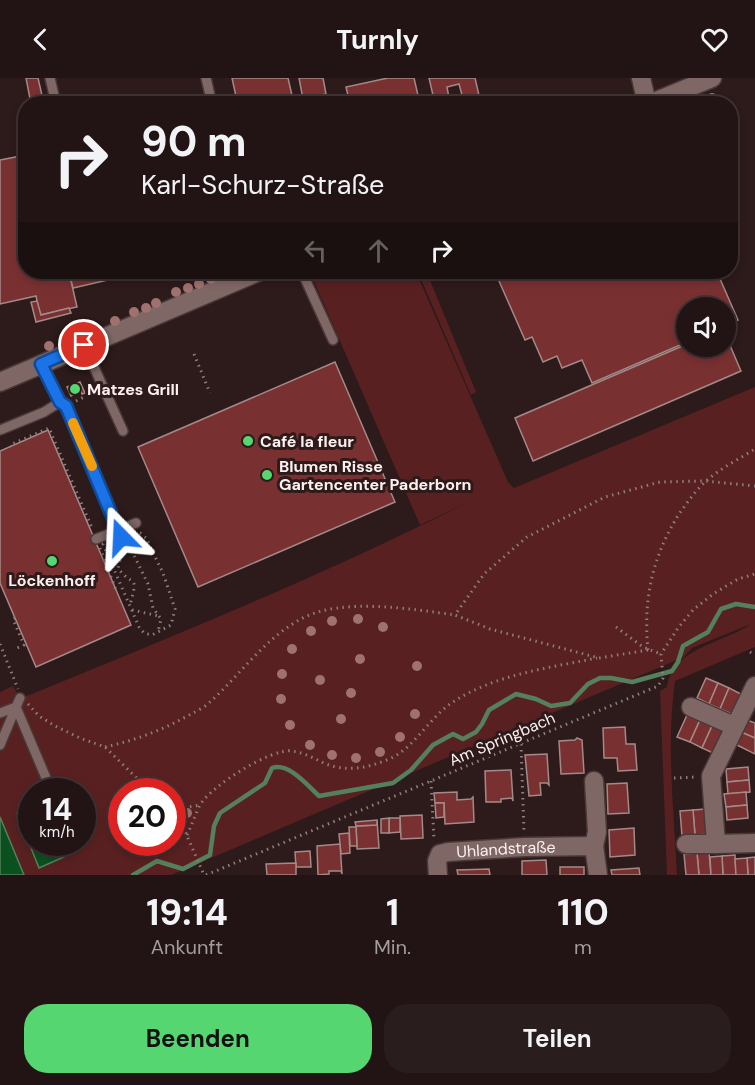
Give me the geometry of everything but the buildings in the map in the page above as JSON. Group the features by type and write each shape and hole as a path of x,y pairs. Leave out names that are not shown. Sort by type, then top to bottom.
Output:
{"street":[{"path":"641,78 646,96"},
{"path":"668,96 712,78"},
{"path":"0,382 239,279"},
{"path":"716,844 711,776 755,686"},
{"path":"691,707 734,726"},
{"path":"594,781 597,832 594,846 598,875"},
{"path":"687,844 755,843"},
{"name":"Uhlandstraße","path":"438,875 437,861 440,854 525,847 594,846"}],"lane":[{"path":"50,78 54,96"},
{"path":"206,78 210,96"},
{"path":"305,279 333,340"},
{"path":"84,345 123,430"},
{"path":"41,364 60,402 66,406 120,536"},
{"path":"0,430 44,412 60,402"},
{"path":"96,539 120,536 136,523"},
{"path":"0,713 21,700"},
{"path":"0,745 21,700"},
{"path":"21,700 47,778"}],"path":[{"path":"194,354 210,393"},
{"path":"86,396 92,393"},
{"path":"11,447 10,445 49,428 116,590"},
{"path":"648,650 650,583 656,558 668,533 688,500 705,481 755,449"},
{"path":"454,615 484,574 527,537 604,497 660,482 705,481 755,486"},
{"path":"134,532 147,538 163,573 175,609 174,618 171,625 158,632 152,635 144,633 130,605 103,544 134,532"},
{"path":"120,536 122,553 118,568 134,581 136,586 130,605"},
{"path":"120,536 148,584 150,602 159,616 158,632"},
{"path":"616,627 648,650 661,654 693,610 738,579 755,574"},
{"path":"105,747 164,730 208,705 269,642 302,618 328,610 367,606 454,615 490,629 598,658"},
{"path":"132,610 159,616"},
{"path":"15,618 13,619 24,645 17,648"},
{"path":"0,644 21,700 54,726 105,747 137,778"},
{"path":"205,875 187,835 201,805 215,788 233,775 279,751 291,751 311,756 326,764 342,768 356,769 372,766 393,757 449,705 479,687 513,676 648,650"},
{"path":"750,652 755,655"},
{"name":"Am Springbach","path":"205,875 658,686 663,678 661,654"},
{"path":"520,744 525,847"},
{"path":"674,778 704,777"},
{"path":"431,781 434,848 440,854"},
{"path":"186,807 201,805"}],"shaded area":[{"path":"313,279 419,279 508,482 514,488 755,387 755,647 675,681 671,754 677,875 667,875 660,691 667,687 671,674 689,654 751,624 692,648 684,657 171,875 24,875 0,817 0,692 13,686 20,698 32,694 307,579 415,528 468,502 420,525"},
{"path":"421,279 429,279 476,392 471,395"},
{"path":"0,817 24,875 0,875"},
{"path":"34,856 66,856 39,868"}],"waterway":[{"path":"133,875 157,861 183,869 210,855 214,826 220,813 265,783 272,768 285,768 304,781 319,796 393,783 411,770 433,745 453,734 463,739 476,732 489,710 516,694 551,706 570,703 588,684 600,678 632,682 672,671 678,662 683,646 708,632 721,609 736,604 755,607"}],"slow traffic":[{"path":"73,423 92,466"}],"place":[{"name":"Matzes Grill","path":"75,389"},
{"name":"Café la fleur","path":"248,441"},
{"name":"Blumen Risse Gartencenter Paderborn","path":"267,475"},
{"name":"Löckenhoff","path":"52,561"}],"route":[{"path":"84,345 41,364 60,402 66,406 121,537"}]}
